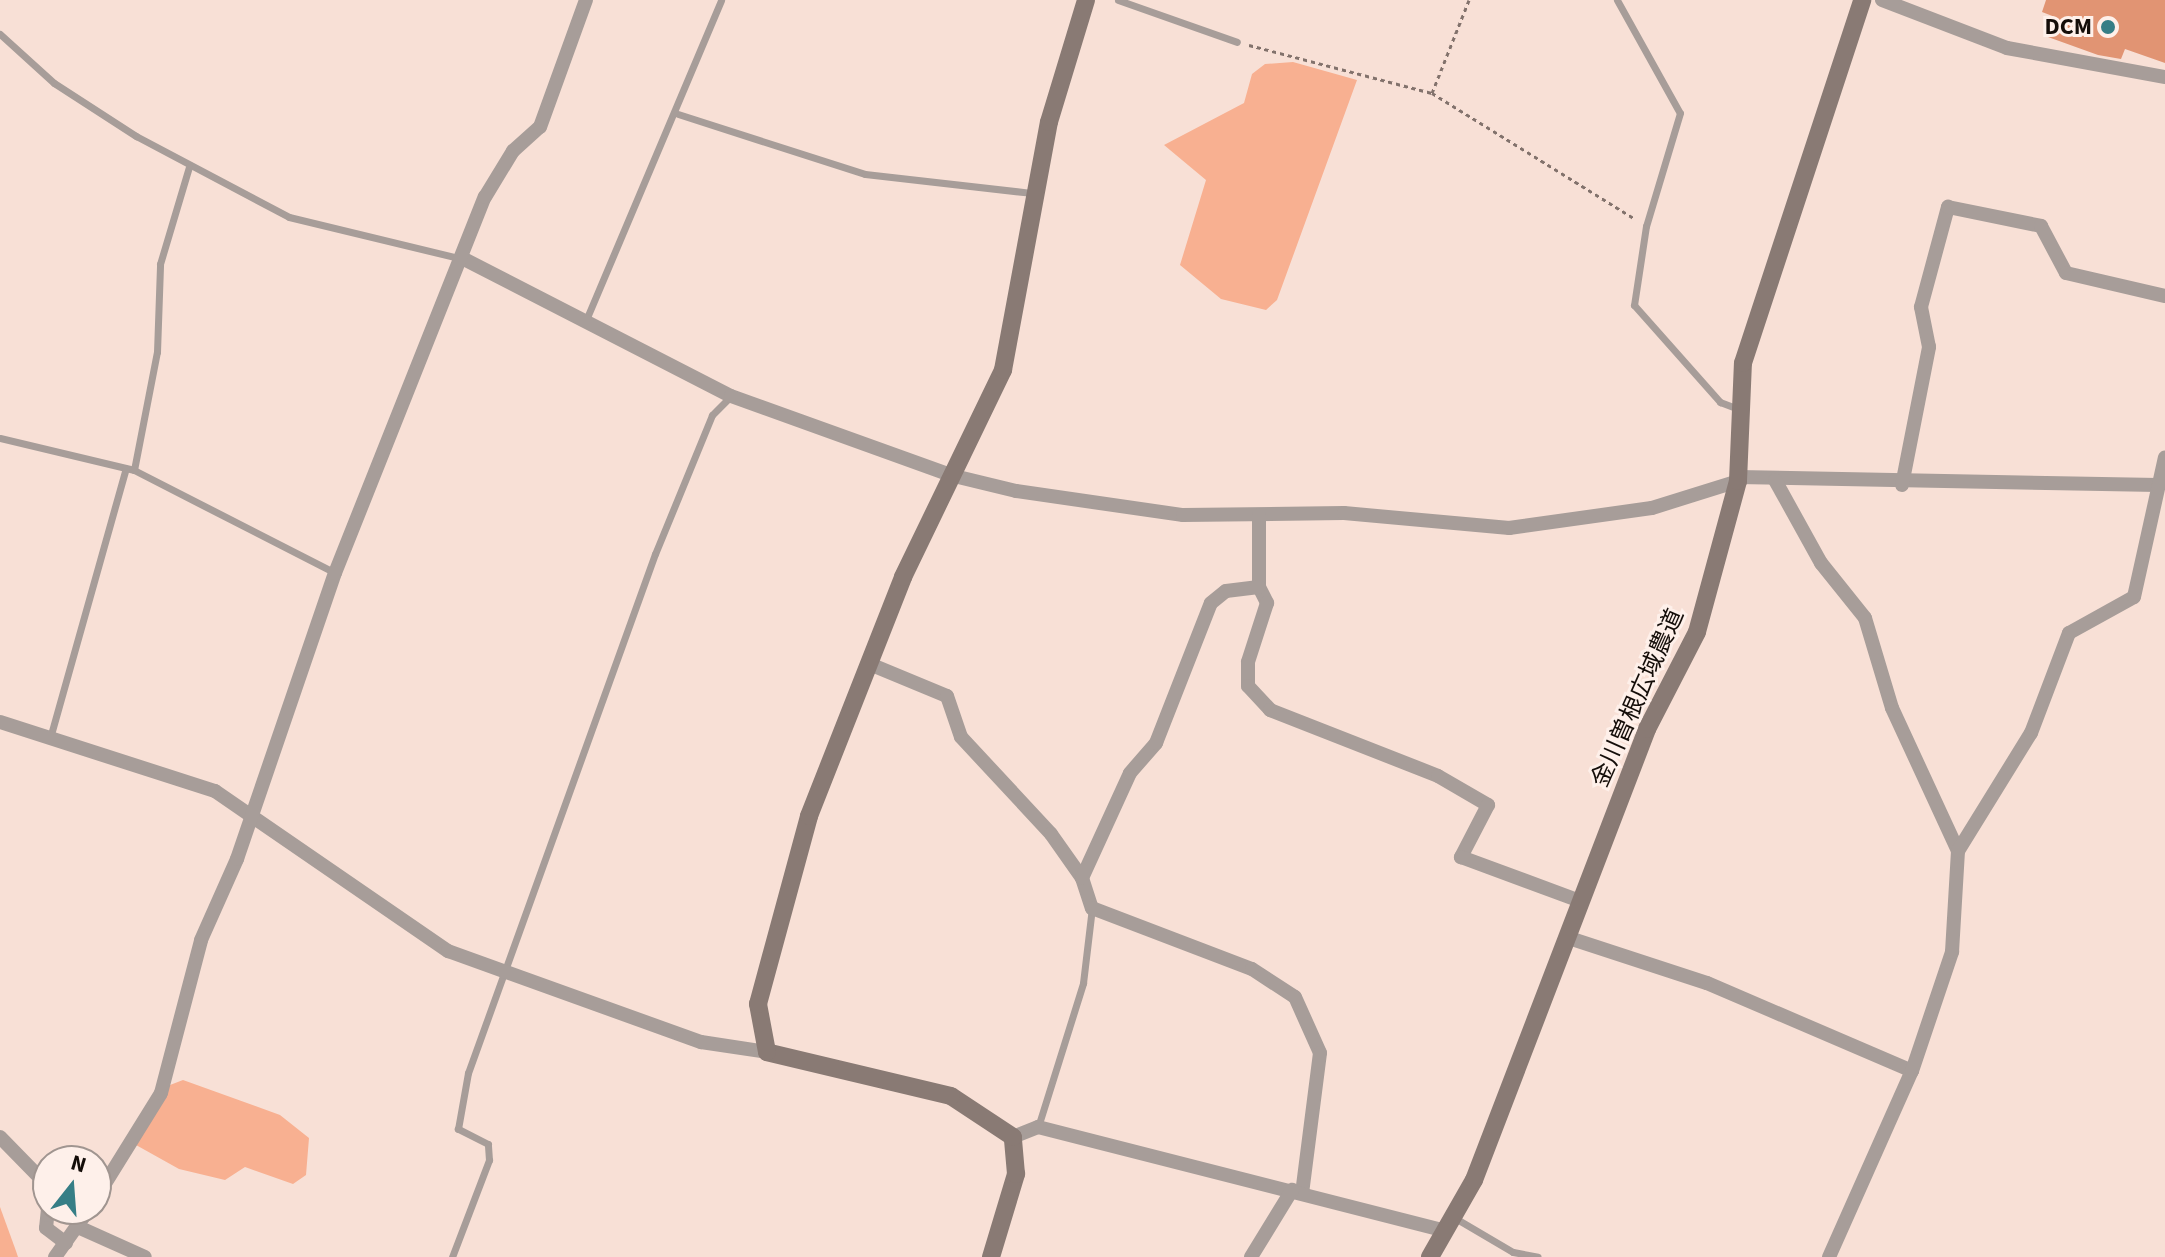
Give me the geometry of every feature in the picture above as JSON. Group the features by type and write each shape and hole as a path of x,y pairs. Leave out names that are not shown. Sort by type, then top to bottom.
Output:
{"street":[{"path":"112,1172 161,1093 201,940 335,573 485,197 513,151 540,127 586,0"},
{"path":"767,1052 758,1004 805,830 950,475 1003,370 1067,48 1086,0"},
{"name":"金川曽根広域農道","path":"1430,1257 1450,1224 1647,729 1697,632 1738,479 1739,409 1756,317 1862,0"},
{"path":"1882,0 2007,48 2165,77"},
{"path":"1902,485 1929,347 1921,307 1948,207 2041,226 2066,273 2165,296"},
{"path":"462,258 586,320 654,362 731,396 950,475 1183,515 1344,513 1509,528 1652,508 1738,479 1902,485 2161,486"},
{"path":"1958,851 2031,733 2069,633 2134,597 2165,457"},
{"path":"1775,480 1821,563 1865,618 1892,708 1958,851 1952,952 1912,1071 1829,1257"},
{"path":"1259,515 1259,587 1265,621 1248,662 1248,686 1270,710 1438,776 1488,805 1461,857 1577,900"},
{"path":"1082,878 1130,773 1156,743 1211,603 1226,591 1259,587"},
{"path":"872,665 947,696 961,737 1033,812 1082,878 1092,908 1252,969 1295,997 1320,1053 1297,1192 1251,1257"},
{"path":"0,722 249,809 392,917 501,971 701,1042 767,1052 951,1096 1013,1137"},
{"path":"1566,937 1707,983 1912,1071"},
{"path":"1013,1137 1038,1127 1297,1192 1450,1224"},
{"path":"0,1137 32,1170"},
{"path":"991,1257 1016,1174 1013,1137"},
{"path":"46,1225 46,1228 66,1243"},
{"path":"55,1257 78,1227 145,1257"}],"lane":[{"path":"586,320 678,114 721,0"},
{"path":"1118,0 1237,42"},
{"path":"1617,0 1680,113 1646,226 1631,291 1634,305 1720,402 1739,409"},
{"path":"0,34 54,83 189,167 289,217 462,258"},
{"path":"678,114 865,174 1037,193"},
{"path":"50,738 130,469 157,352 160,264 189,167"},
{"path":"452,1257 489,1160 488,1144 458,1129 501,971 655,554 712,415 731,396"},
{"path":"0,438 130,469 335,573"},
{"path":"1038,1127 1083,983 1092,908"},
{"path":"1450,1224 1513,1252 1538,1257"}],"path":[{"path":"1432,93 1469,0"},
{"path":"1237,42 1432,93 1646,226"}],"shaded area":[{"path":"1293,62 1357,80 1277,300 1266,310 1221,299 1180,265 1206,180 1164,145 1244,103 1252,74 1265,64"},
{"path":"183,1080 280,1115 309,1138 306,1175 293,1184 245,1167 225,1180 179,1169 136,1145 170,1085"},
{"path":"0,1207 16,1251 18,1257 0,1257"}],"building":[{"name":"DCM","path":"2046,0 2165,0 2165,63 2125,49 2121,59 2098,55 2048,37 2055,17 2042,12"}],"place":[{"name":"DCM","path":"2108,27"}]}
